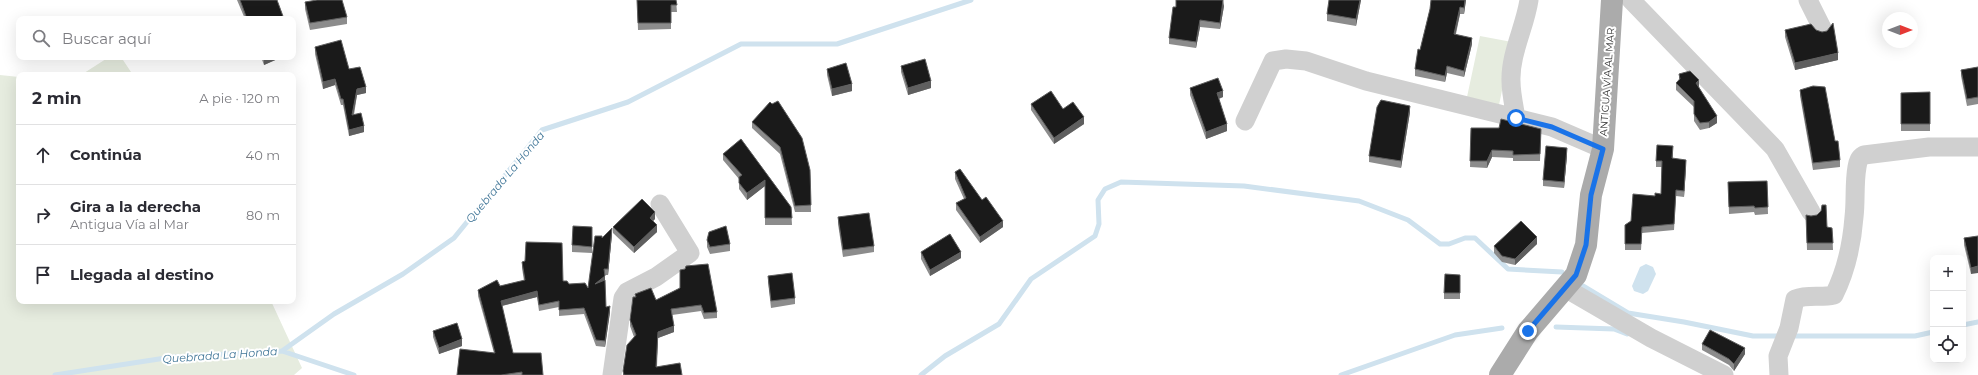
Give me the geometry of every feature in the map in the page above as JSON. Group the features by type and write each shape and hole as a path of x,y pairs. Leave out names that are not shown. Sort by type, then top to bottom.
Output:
{"main road":[{"name":"ANTIGUA VÍA AL MAR","path":"1500,375 1528,331 1576,275 1586,245 1591,195 1603,149 1612,0"}],"street":[{"path":"1516,118 1511,80 1515,54 1526,17 1529,0"},
{"path":"1631,0 1775,149 1811,212"},
{"path":"1808,0 1822,28"},
{"path":"1245,121 1272,61 1286,59 1306,61 1366,80 1552,127 1603,149"},
{"path":"1779,375 1778,356 1789,328 1795,299 1803,296 1823,298 1834,295 1840,283 1848,252 1854,217 1857,166 1859,158 1864,155 1929,147 1978,147"},
{"path":"612,375 623,298 627,292 656,277 690,253 660,204"},
{"path":"1565,288 1651,338 1724,375"}],"shaded area":[{"path":"1480,36 1512,42 1499,105 1467,97"},
{"path":"104,60 123,60 131,72 86,72"},
{"path":"0,75 16,77 16,304 272,304 302,368 294,375 0,375"}],"water":[{"path":"1646,264 1653,267 1656,274 1648,291 1643,294 1634,291 1632,286 1640,267"}],"building":[{"path":"240,0 277,0 283,16 246,16"},
{"path":"317,0 342,0 347,17 310,23 305,2"},
{"path":"637,0 676,0 677,5 671,5 671,23 638,23"},
{"path":"1176,0 1223,0 1220,23 1200,20 1196,42 1169,38 1173,7 1176,7"},
{"path":"1329,0 1360,0 1356,19 1327,14"},
{"path":"1431,0 1465,0 1464,8 1460,7 1454,34 1472,38 1464,71 1447,66 1445,76 1415,69 1418,49 1420,50"},
{"path":"1833,23 1838,53 1795,63 1785,30 1811,24 1816,30 1822,32 1827,31"},
{"path":"341,40 349,69 360,67 366,87 357,89 352,115 361,113 364,126 349,130 343,99 341,99 335,79 323,82 315,47"},
{"path":"925,59 931,81 908,88 901,66"},
{"path":"846,63 852,84 832,89 827,69"},
{"path":"1978,67 1978,97 1967,99 1961,70"},
{"path":"1690,71 1699,80 1696,83 1717,116 1709,122 1700,123 1694,114 1694,101 1676,83 1680,79 1679,74"},
{"path":"1218,78 1223,91 1217,93 1227,124 1206,132 1190,88"},
{"path":"1813,86 1825,87 1835,141 1838,141 1840,160 1813,163 1800,90"},
{"path":"1051,91 1063,109 1073,102 1084,117 1054,138 1031,104"},
{"path":"1930,92 1930,124 1901,124 1901,93"},
{"path":"1381,100 1410,106 1401,161 1369,156 1377,107"},
{"path":"778,101 802,138 810,170 811,205 795,206 780,147 752,122 770,102 772,104"},
{"path":"1501,119 1541,129 1540,154 1513,155 1513,151 1492,150 1487,161 1470,161 1471,128 1499,128"},
{"path":"741,139 791,207 792,218 765,218 765,180 747,193 739,183 739,177 742,175 723,154"},
{"path":"1657,145 1673,146 1672,158 1686,160 1684,191 1676,190 1674,224 1642,227 1641,244 1625,244 1625,225 1631,221 1633,194 1655,196 1655,193 1661,194 1662,161 1656,161"},
{"path":"1546,146 1567,148 1564,182 1543,180"},
{"path":"960,169 982,200 986,197 1003,221 980,237 956,203 966,198 955,172"},
{"path":"1767,181 1768,207 1729,207 1728,182"},
{"path":"642,199 655,212 650,218 657,225 634,247 613,227"},
{"path":"1822,205 1826,205 1827,227 1832,228 1833,243 1807,243 1806,215 1817,215 1821,211"},
{"path":"869,213 874,246 843,250 838,217"},
{"path":"1521,221 1537,237 1515,259 1502,256 1494,246"},
{"path":"573,226 592,227 592,247 572,245"},
{"path":"726,226 730,244 710,247 707,240 709,232"},
{"path":"612,228 608,269 604,269 605,276 595,284 605,280 606,307 610,306 605,341 596,340 584,308 559,310 559,301 539,305 537,291 501,301 513,353 541,353 543,375 522,375 522,372 501,375 457,375 460,349 495,353 478,290 497,280 500,286 525,280 522,262 525,261 526,242 562,243 563,281 567,281 569,284 585,283 588,288 595,236 602,236 602,238"},
{"path":"950,234 961,252 930,270 921,252"},
{"path":"1978,236 1978,266 1971,268 1964,238"},
{"path":"708,264 717,312 704,313 701,305 671,309 674,326 658,332 656,367 680,363 682,375 624,375 623,371 627,345 636,335 630,320 633,297 636,297 635,294 651,288 656,300 680,288 680,270 685,269 686,266"},
{"path":"792,273 795,298 771,301 768,276"},
{"path":"1445,274 1460,275 1460,293 1444,293"},
{"path":"457,323 462,339 439,348 433,331"},
{"path":"1710,330 1745,348 1734,364 1729,359 1702,344"}],"waterway":[{"name":"Quebrada La Honda","path":"55,375 172,357 282,351 334,314 403,274 454,238 542,130 628,102 741,44 837,44 971,0"},
{"path":"921,375 945,356 999,324 1031,279 1095,236 1099,224 1098,200 1105,189 1121,182 1244,186 1359,201 1408,220 1440,244 1449,244 1465,238 1475,238 1508,269 1562,272"},
{"path":"1583,286 1628,313 1684,322 1753,336 1782,336"},
{"path":"1966,324 1978,322"},
{"path":"1556,327 1614,329 1627,334"},
{"path":"1341,375 1455,335 1502,328"},
{"path":"1790,336 1915,336 1930,333"},
{"path":"282,351 354,375"}],"route":[{"path":"1516,118 1552,127 1603,149 1591,195 1586,245 1576,275 1528,331"}]}
